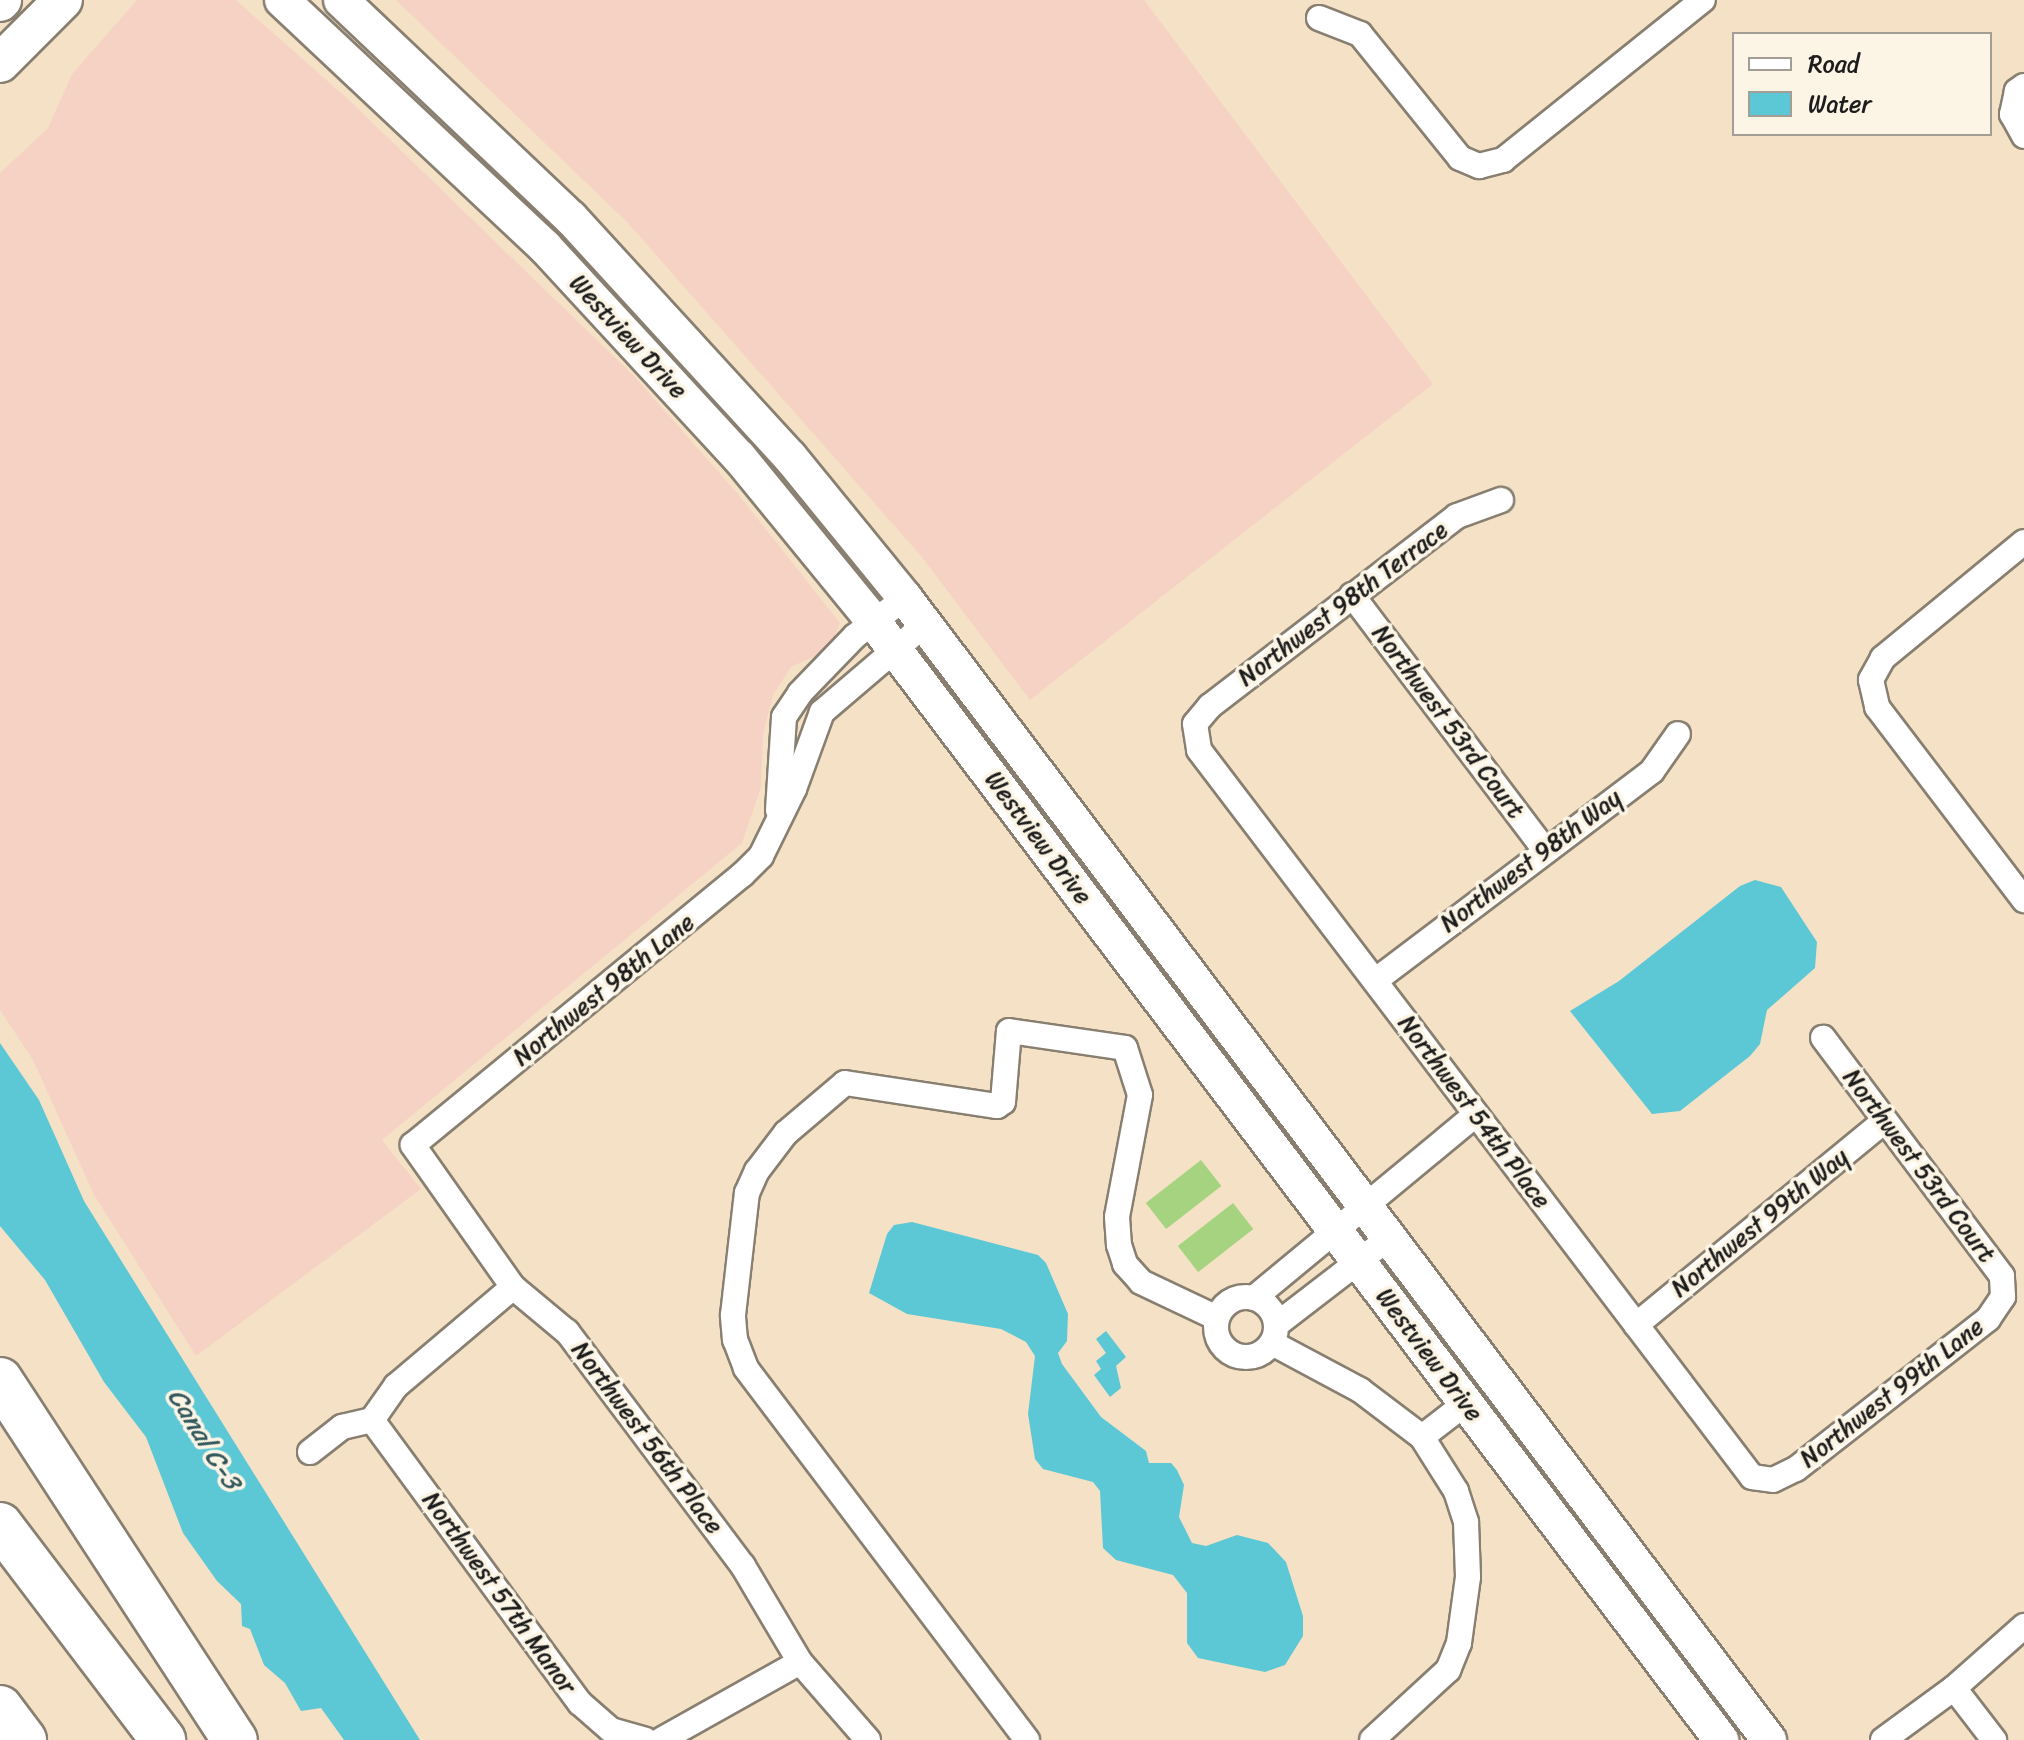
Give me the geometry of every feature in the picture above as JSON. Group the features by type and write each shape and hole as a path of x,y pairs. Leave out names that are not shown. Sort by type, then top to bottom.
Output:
{"highway":[{"path":"0,1380 235,1740"},
{"path":"0,1525 163,1740"},
{"path":"0,1708 24,1740"}],"main road":[{"path":"0,63 63,0"}],"street":[{"name":"Westview Drive","path":"282,0 545,247 739,457 874,622 1721,1740"},
{"name":"Westview Drive","path":"341,0 490,138 693,345 915,611 1769,1740"},
{"path":"1319,18 1360,34 1460,158 1479,166 1503,160 1703,0"},
{"path":"2024,86 2017,91 2012,114 2024,136"},
{"name":"Northwest 98th Terrace","path":"1195,724 1210,706 1457,516 1501,500"},
{"path":"2022,893 1877,707 1871,680 1883,658 2024,542"},
{"name":"Northwest 53rd Court","path":"1352,595 1544,849"},
{"name":"Northwest 98th Lane","path":"778,821 784,717 800,693 874,622 915,611"},
{"name":"Northwest 98th Lane","path":"413,1145 729,889 761,856 822,712 895,650 915,611"},
{"name":"Northwest 54th Place","path":"1195,724 1199,750 1376,980 1475,1115 1752,1477 1773,1480"},
{"name":"Northwest 98th Way","path":"1376,980 1544,849 1652,771 1678,734"},
{"path":"1027,1740 746,1368 735,1340 733,1315 747,1193 757,1171 786,1133 845,1083 997,1106 1003,1102 1009,1031 1125,1048 1140,1095 1117,1217 1119,1245 1125,1264 1141,1282 1217,1318"},
{"name":"Northwest 53rd Court","path":"1823,1038 2002,1276 2003,1297"},
{"path":"1254,1298 1475,1115"},
{"name":"Northwest 99th Way","path":"1636,1325 1884,1121"},
{"name":"Northwest 56th Place","path":"413,1145 513,1287 567,1332 743,1566 800,1662 868,1740"},
{"path":"1372,1740 1448,1670 1459,1643 1468,1577 1466,1522 1456,1491 1422,1437 1360,1390 1274,1334 1269,1308 1254,1298 1235,1298 1217,1318 1217,1337 1238,1357 1257,1356 1274,1334 1389,1238"},
{"path":"310,1452 342,1427 372,1420 396,1386 513,1287"},
{"name":"Northwest 99th Lane","path":"1773,1480 1796,1469 1988,1319 2003,1297"},
{"path":"1422,1437 1466,1403"},
{"name":"Northwest 57th Manor","path":"372,1420 580,1703 611,1730 645,1740"},
{"path":"1883,1740 1954,1688 2024,1626"},
{"path":"661,1740 800,1662"},
{"path":"1954,1688 1994,1740"}],"shaded area":[{"path":"137,0 236,0 350,101 634,376 738,494 840,623 829,650 791,667 773,695 763,734 761,787 742,843 382,1140 421,1189 196,1356 94,1195 33,1060 0,1010 0,173 48,128 72,74"},
{"path":"396,0 1144,0 1433,384 1030,700 921,556 627,222"}],"green space":[{"path":"1201,1160 1221,1186 1166,1229 1146,1203"},
{"path":"1233,1203 1253,1229 1198,1272 1178,1246"}],"water":[{"path":"1755,880 1781,887 1817,942 1815,968 1767,1010 1760,1044 1750,1056 1680,1111 1652,1114 1570,1011 1619,981 1740,886"},
{"name":"Canal C-3","path":"0,1043 39,1100 84,1201 420,1740 344,1740 321,1708 301,1711 285,1683 264,1665 250,1629 242,1626 241,1604 217,1581 183,1533 146,1437 104,1382 45,1280 0,1226"},
{"path":"912,1222 1038,1255 1046,1263 1068,1314 1067,1341 1058,1353 1062,1364 1101,1417 1146,1451 1149,1463 1171,1463 1177,1470 1184,1485 1179,1517 1192,1543 1206,1546 1237,1535 1268,1543 1286,1562 1303,1616 1303,1636 1285,1665 1265,1672 1198,1658 1187,1643 1187,1593 1173,1575 1116,1560 1103,1548 1100,1491 1093,1482 1043,1469 1035,1459 1028,1414 1035,1356 1026,1342 1001,1329 907,1314 869,1293 887,1234 894,1225"},
{"path":"1106,1331 1126,1357 1116,1366 1121,1388 1110,1397 1094,1375 1101,1369 1096,1361 1106,1353 1096,1339"}]}
